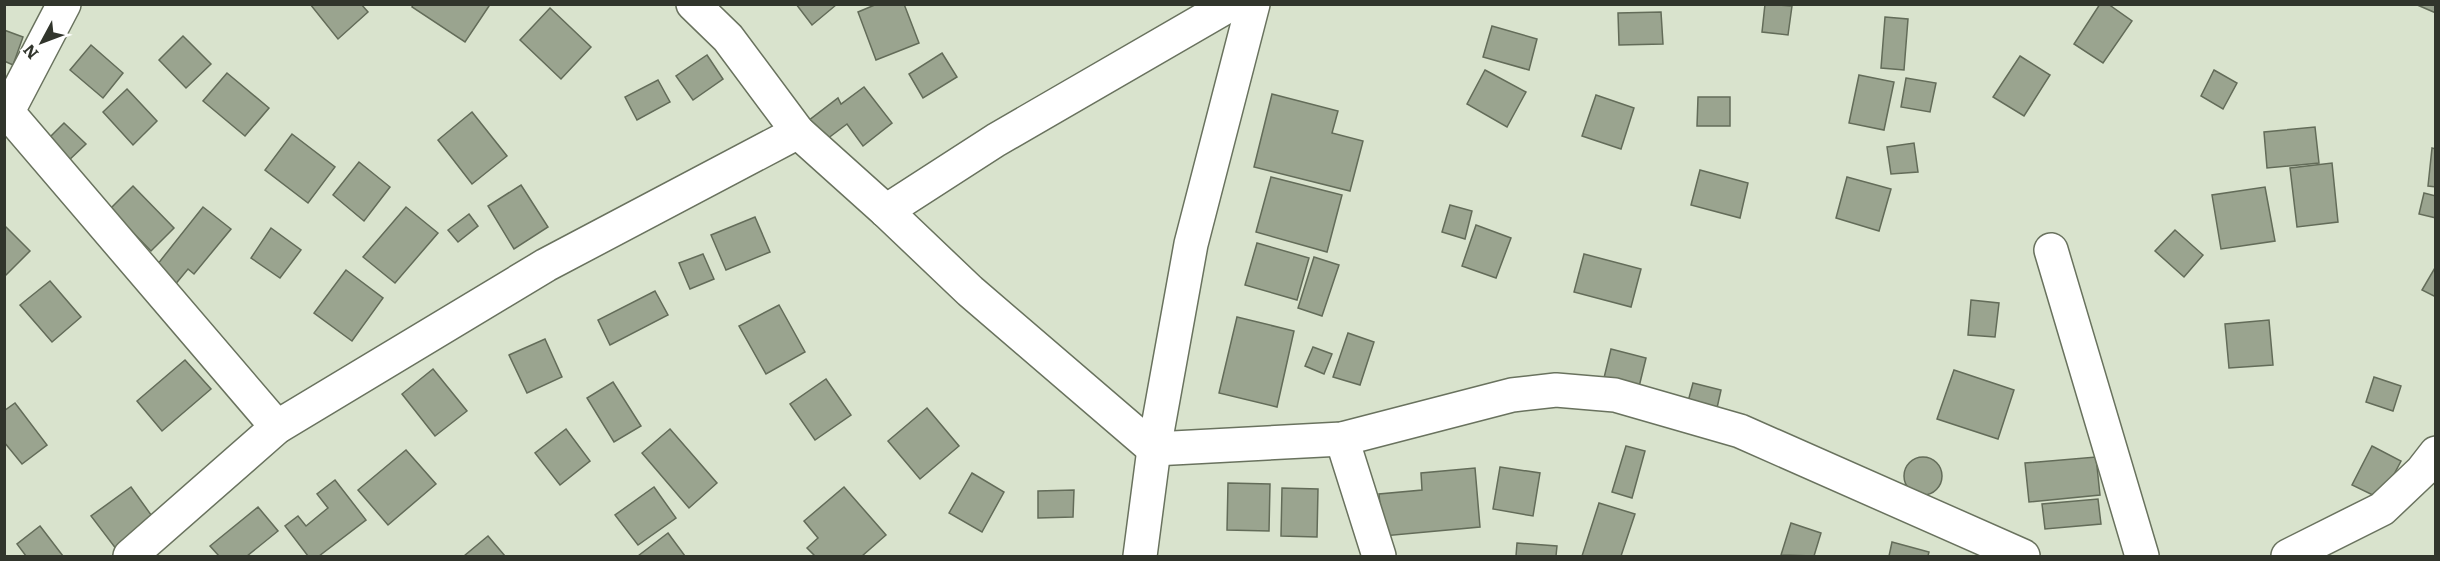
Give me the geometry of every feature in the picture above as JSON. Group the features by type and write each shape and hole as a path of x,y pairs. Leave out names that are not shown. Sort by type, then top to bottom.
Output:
{"street":[{"path":"64,4 6,110 277,428"},
{"path":"693,4 728,38 798,132 970,291 1154,449 1341,439 1512,395 1556,390 1615,395 1740,431 2023,556"},
{"path":"886,211 1006,134 1231,4"},
{"path":"1140,556 1154,449 1191,244 1253,4"},
{"path":"130,556 277,428 546,265 798,132"},
{"path":"2051,250 2142,556"},
{"path":"1341,439 1379,556"},
{"path":"2288,556 2382,509 2422,471 2436,453"}],"building":[{"path":"310,4 361,4 368,12 338,39"},
{"path":"413,4 487,4 489,6 465,42 412,7"},
{"path":"796,4 836,4 836,5 812,25"},
{"path":"877,4 904,4 919,43 876,60 858,12"},
{"path":"1765,4 1792,6 1788,35 1762,32"},
{"path":"2100,4 2108,4 2132,21 2103,63 2074,44"},
{"path":"2415,4 2436,4 2436,13"},
{"path":"550,8 591,47 561,79 520,40"},
{"path":"1661,12 1663,44 1619,45 1618,13"},
{"path":"1885,17 1908,19 1904,70 1881,68"},
{"path":"1492,26 1537,39 1529,70 1483,57"},
{"path":"4,30 23,37 13,65 4,61"},
{"path":"183,36 211,64 186,88 159,60"},
{"path":"91,45 123,73 103,98 70,70"},
{"path":"942,53 957,77 923,98 909,74"},
{"path":"707,55 723,79 693,100 676,76"},
{"path":"2020,56 2050,75 2024,116 1993,97"},
{"path":"1485,70 1526,92 1507,127 1467,104"},
{"path":"2214,70 2237,83 2223,109 2201,96"},
{"path":"227,73 269,108 245,136 203,101"},
{"path":"1859,75 1894,82 1884,130 1849,123"},
{"path":"1906,78 1936,83 1930,112 1901,107"},
{"path":"658,80 670,102 637,120 625,97"},
{"path":"864,87 892,123 863,146 847,124 823,142 808,121 838,98 841,104"},
{"path":"127,89 157,121 133,145 103,112"},
{"path":"1272,94 1338,111 1332,133 1363,141 1350,191 1254,167"},
{"path":"1596,95 1634,108 1621,149 1582,136"},
{"path":"1698,97 1730,97 1730,126 1697,126"},
{"path":"472,112 507,156 472,184 438,140"},
{"path":"64,123 86,144 66,163 45,142"},
{"path":"2315,127 2319,163 2267,168 2264,132"},
{"path":"292,134 335,167 308,203 265,170"},
{"path":"1914,143 1918,172 1891,174 1887,147"},
{"path":"2432,148 2436,149 2436,187 2428,186"},
{"path":"359,162 390,187 364,221 333,195"},
{"path":"2332,163 2338,222 2297,227 2290,168"},
{"path":"1700,170 1748,183 1740,218 1691,205"},
{"path":"1271,177 1342,195 1327,252 1256,232"},
{"path":"1847,177 1891,189 1879,231 1836,218"},
{"path":"521,185 548,227 514,249 488,206"},
{"path":"133,186 174,228 151,251 110,209"},
{"path":"2265,187 2275,241 2221,249 2212,195"},
{"path":"2424,193 2436,196 2436,218 2419,214"},
{"path":"1450,205 1472,211 1465,239 1442,232"},
{"path":"203,207 231,229 194,274 188,269 174,286 153,270"},
{"path":"406,207 438,233 395,283 363,257"},
{"path":"469,214 478,226 458,242 448,230"},
{"path":"755,217 770,252 726,270 711,235"},
{"path":"4,225 30,251 4,277"},
{"path":"1476,225 1511,238 1496,278 1462,266"},
{"path":"271,228 301,250 280,278 251,258"},
{"path":"2175,230 2203,255 2184,277 2155,251"},
{"path":"1257,243 1309,258 1297,300 1245,285"},
{"path":"703,254 714,279 690,289 679,263"},
{"path":"1584,254 1641,269 1631,307 1574,292"},
{"path":"1314,257 1339,265 1322,316 1298,308"},
{"path":"2436,266 2436,297 2422,290"},
{"path":"346,270 383,298 352,341 314,313"},
{"path":"50,281 81,317 52,342 20,305"},
{"path":"655,291 668,315 610,345 598,320"},
{"path":"1971,300 1999,303 1995,337 1968,335"},
{"path":"779,305 805,352 766,374 739,326"},
{"path":"1237,317 1294,331 1277,407 1219,393"},
{"path":"2269,320 2273,365 2229,368 2225,324"},
{"path":"1348,333 1374,342 1360,385 1333,377"},
{"path":"545,339 562,377 527,393 509,355"},
{"path":"1313,347 1332,354 1324,374 1305,366"},
{"path":"1611,349 1646,358 1638,391 1603,382"},
{"path":"185,360 211,389 162,431 137,401"},
{"path":"433,369 467,411 435,436 402,394"},
{"path":"1954,370 2014,390 1998,439 1937,419"},
{"path":"2374,377 2401,386 2393,411 2366,402"},
{"path":"826,379 851,415 815,440 790,404"},
{"path":"613,382 641,426 614,442 587,398"},
{"path":"1693,383 1721,390 1715,417 1686,409"},
{"path":"15,403 47,445 22,464 4,442 4,411"},
{"path":"927,408 959,446 920,479 888,441"},
{"path":"566,429 590,461 560,485 535,453"},
{"path":"670,429 717,483 689,508 642,453"},
{"path":"1626,446 1645,451 1632,498 1612,492"},
{"path":"2372,446 2401,461 2381,499 2352,485"},
{"path":"406,450 436,484 388,525 358,490"},
{"path":"1923,457 1930,458 1936,463 1941,469 1941,483 1936,489 1930,494 1923,495 1916,494 1910,489 1905,483 1904,476 1905,469 1910,463 1916,458"},
{"path":"2096,457 2100,495 2029,502 2025,463"},
{"path":"1500,467 1540,473 1533,516 1493,509"},
{"path":"1475,468 1480,527 1383,536 1379,494 1422,490 1421,473"},
{"path":"972,473 1004,492 982,532 949,513"},
{"path":"335,480 366,520 319,556 308,556 285,526 298,516 306,526 328,508 317,494"},
{"path":"1228,483 1270,484 1269,531 1227,530"},
{"path":"131,487 159,526 120,554 91,516"},
{"path":"654,487 676,518 638,545 615,515"},
{"path":"844,487 886,535 862,556 815,556 807,548 818,538 804,521"},
{"path":"1282,488 1318,489 1317,537 1281,536"},
{"path":"1074,490 1073,517 1038,518 1038,491"},
{"path":"2098,499 2101,524 2045,529 2042,504"},
{"path":"1599,503 1635,514 1621,556 1582,556"},
{"path":"258,507 278,531 247,556 219,556 210,546"},
{"path":"1791,523 1821,533 1814,556 1781,555"},
{"path":"40,526 63,556 26,556 17,544"},
{"path":"668,533 685,556 638,556"},
{"path":"488,536 505,556 464,556"},
{"path":"1892,542 1929,552 1928,556 1889,556"},
{"path":"1517,543 1557,546 1556,556 1516,556"}]}
